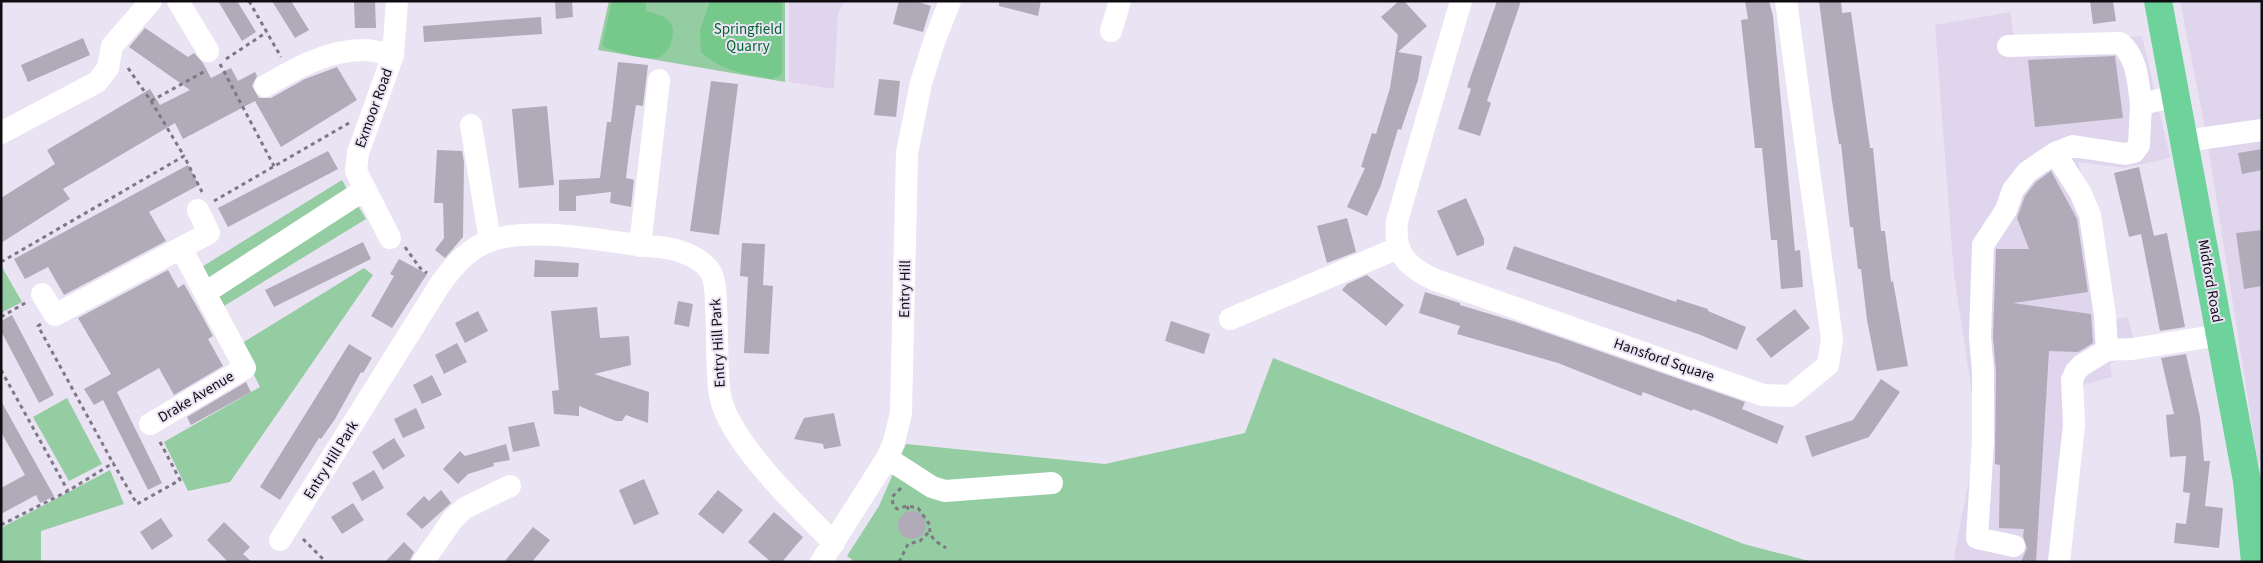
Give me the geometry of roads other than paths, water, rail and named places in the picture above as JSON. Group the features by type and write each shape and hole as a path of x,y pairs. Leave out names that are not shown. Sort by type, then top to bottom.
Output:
{"main road":[{"name":"Midford Road","path":"2158,1 2220,336 2255,480 2255,562"}],"street":[{"path":"1,133 97,82 108,68 112,46 151,1"},
{"path":"178,1 214,57"},
{"name":"Exmoor Road","path":"390,238 356,171 358,152 394,55 397,1"},
{"name":"Entry Hill","path":"821,562 887,458 894,442 901,413 907,154 920,83 950,1"},
{"path":"1111,31 1120,1"},
{"path":"1230,319 1398,248 1396,234 1398,221 1461,1"},
{"name":"Hansford Square","path":"1398,248 1404,259 1416,270 1433,279 1763,394 1790,396 1828,365 1832,339 1786,1"},
{"path":"2008,46 2120,43 2130,51 2134,62 2142,104 2139,145 2134,152 2125,154 2073,146 2055,153 2027,172 2013,190 2006,210 1983,245 1980,337 1983,372 1983,442 1977,538 2014,546"},
{"path":"265,86 289,72 330,54 363,50 394,55"},
{"path":"640,246 659,80"},
{"path":"2142,104 2177,96"},
{"path":"471,125 490,240"},
{"path":"2185,141 2262,130"},
{"path":"2055,153 2080,192 2090,214 2107,350"},
{"path":"205,293 364,190"},
{"path":"42,294 55,315 181,248 209,232 203,207"},
{"name":"Entry Hill Park","path":"285,533 441,283 457,262 490,240 508,236 575,236 673,249 692,256 712,275 716,295 720,396 730,420 749,449 793,502 834,543"},
{"name":"Drake Avenue","path":"150,424 245,368 181,248"},
{"path":"2058,562 2074,425 2072,380 2076,370 2107,350 2132,349 2220,336"},
{"path":"887,458 932,487 945,492 1052,483"},
{"path":"423,562 453,519 465,508 510,486"}],"park label":[{"name":"Springfield Quarry","path":"748,38"}]}
